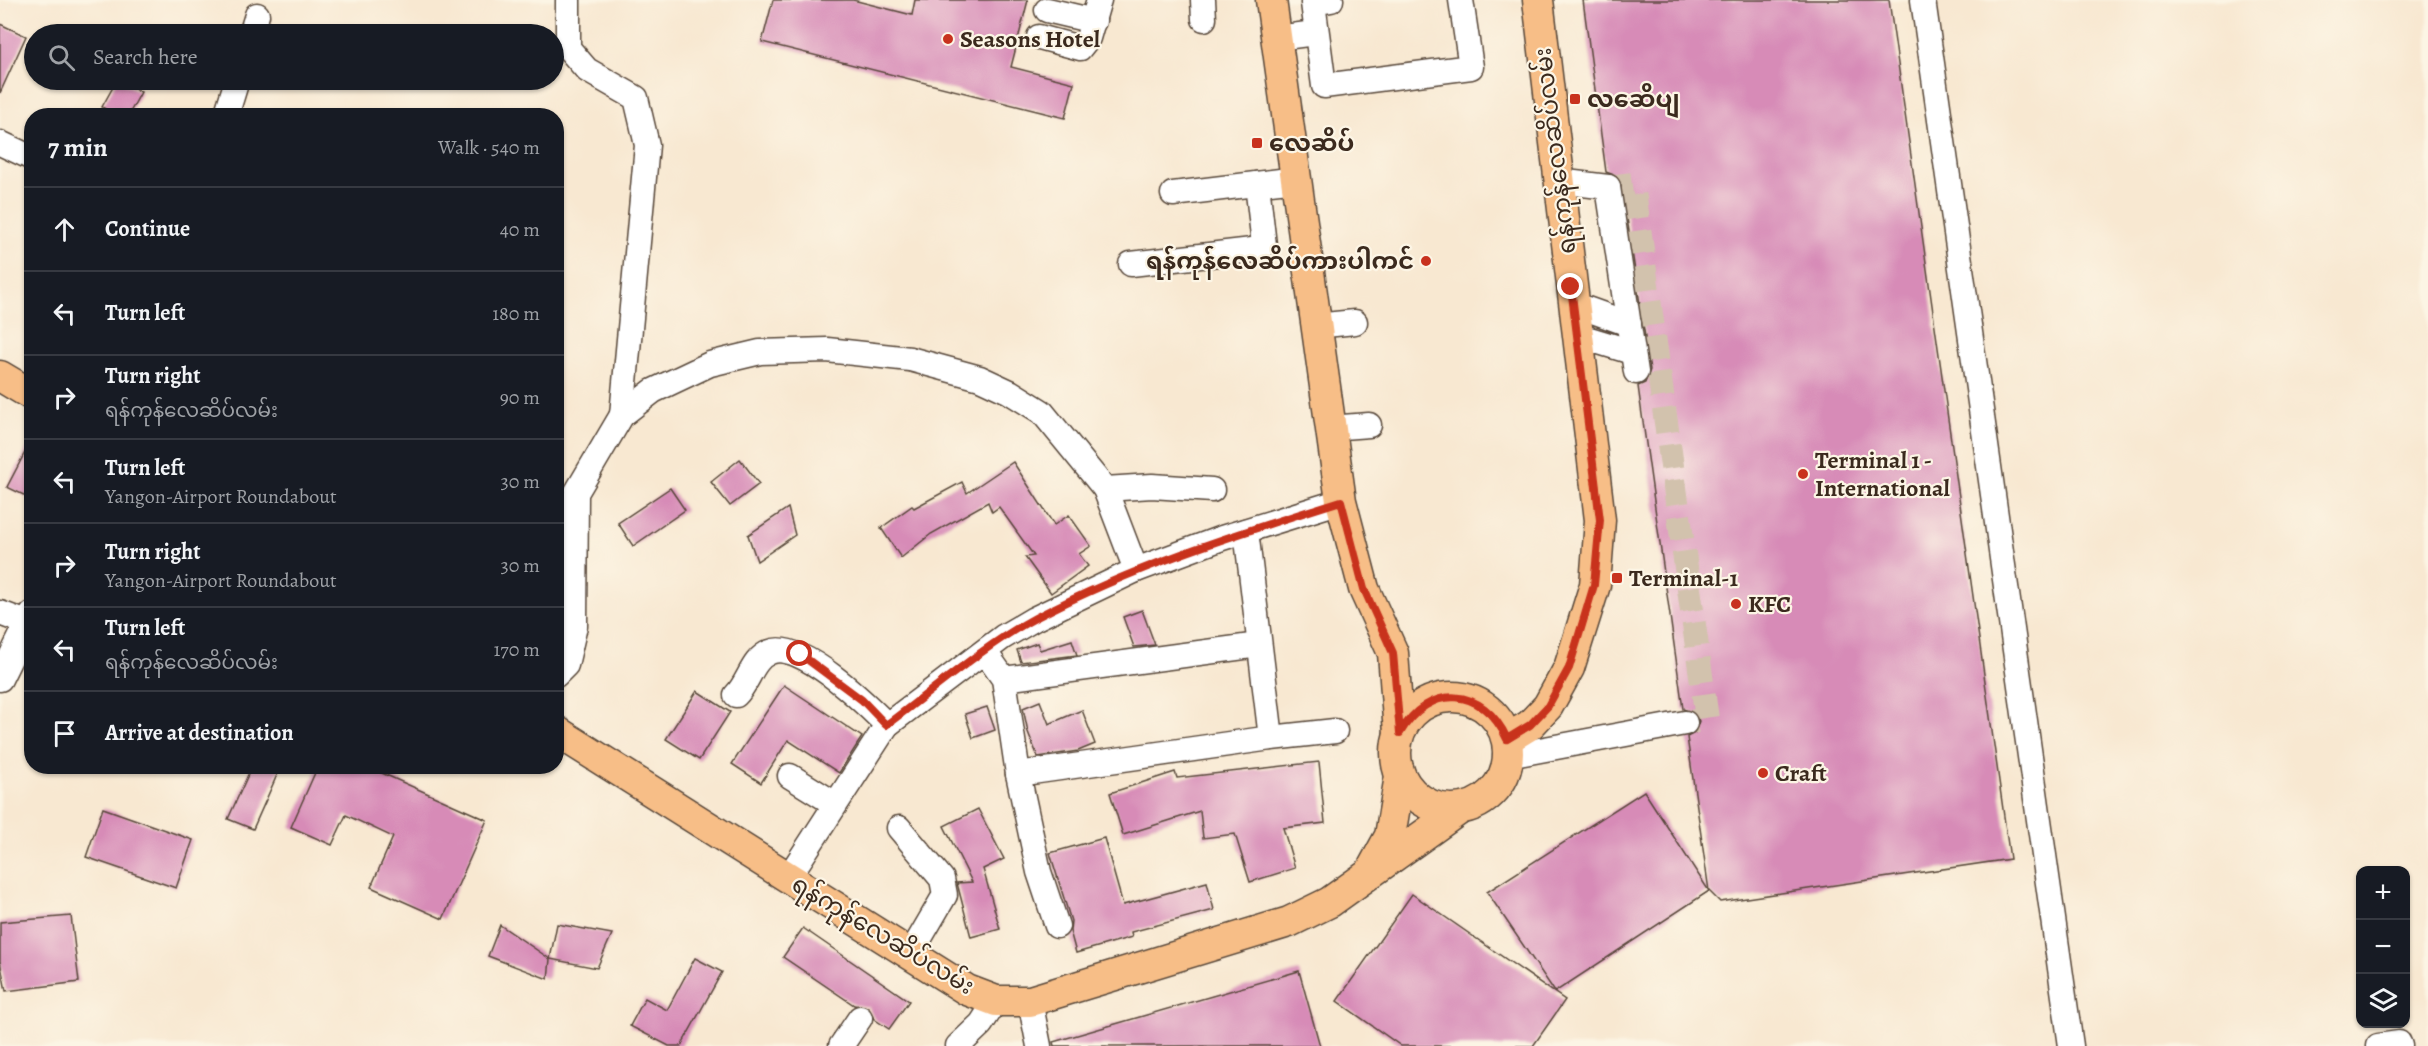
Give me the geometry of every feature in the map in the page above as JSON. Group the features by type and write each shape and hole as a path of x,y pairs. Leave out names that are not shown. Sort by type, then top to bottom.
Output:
{"main road":[{"path":"1271,0 1341,501 1364,589 1393,653 1400,733"},
{"name":"ရန်ကုန်လေဆိပ်လမ်း","path":"1508,748 1548,706 1569,668 1594,585 1600,520 1576,335 1538,0"},
{"path":"0,376 24,391"},
{"path":"1455,697 1473,701 1488,710 1500,723 1508,748 1504,775 1494,791 1479,803 1460,809 1442,809 1424,803 1410,791 1400,776 1396,747 1408,718 1422,706 1438,699 1455,697"},
{"name":"ရန်ကုန်လေဆိပ်လမ်း","path":"564,736 967,990 996,1001 1030,1001 1289,922 1330,902 1460,809"},
{"name":"ရန်ကုန်လေဆိပ်လမ်း","path":"1369,874 1390,836 1400,776"}],"street":[{"path":"568,0 568,48 587,70 636,98 647,145 622,415"},
{"path":"1331,0 1313,3 1324,86 1471,67 1461,0"},
{"path":"1923,0 2071,1046"},
{"path":"1040,37 1078,49 1088,38 1096,10 1047,10"},
{"path":"1277,38 1316,33"},
{"path":"228,108 234,90"},
{"path":"0,143 24,154"},
{"path":"1173,194 1296,179"},
{"path":"1558,181 1608,187 1634,362 1576,335"},
{"path":"1131,264 1261,249 1264,245 1257,184"},
{"path":"1573,304 1629,324"},
{"path":"1316,326 1355,322"},
{"path":"564,667 575,626 576,493 622,415 653,391 710,364 760,352 827,350 910,359 980,378 1042,412 1105,489 1136,570"},
{"path":"1329,428 1369,425"},
{"path":"1105,489 1152,486 1212,490"},
{"path":"788,878 886,725 1003,637 1034,619 1136,570 1246,531 1341,501"},
{"path":"1246,531 1271,738"},
{"path":"0,613 24,618"},
{"path":"0,680 24,630"},
{"path":"1004,679 1259,645"},
{"path":"736,694 758,660 770,651 785,650 800,654 844,687 886,725"},
{"path":"985,652 1004,679 1018,774 1039,872 1058,926"},
{"path":"1508,748 1685,723"},
{"path":"1018,774 1335,731"},
{"path":"790,776 835,804"},
{"path":"899,828 942,879 945,888 945,895 910,955"},
{"path":"958,1046 981,1024 996,1001"},
{"path":"1030,1001 1039,1046"},
{"path":"841,1046 860,1018"},
{"path":"2378,1046 2399,1043 2400,1046"}],"building":[{"path":"773,0 853,0 912,15 915,0 1028,0 1011,67 1074,83 1065,118 762,42"},
{"name":"Terminal 1 - International","path":"1583,0 1889,0 2010,859 1720,902 1709,891 1687,737 1695,733 1699,721 1695,713 1683,709 1638,386 1645,383 1650,370 1622,185 1617,176 1606,172"},
{"path":"0,24 24,35 24,40 0,93"},
{"path":"111,90 141,92 132,108 102,107"},
{"path":"24,454 24,495 7,487"},
{"path":"740,459 759,484 730,506 711,482"},
{"path":"1013,462 1054,525 1069,515 1091,546 1079,554 1088,566 1051,593 1025,557 1034,556 999,507 992,512 988,502 931,534 901,558 881,528 912,506 914,508 962,482 967,493"},
{"path":"670,488 685,510 633,546 618,523"},
{"path":"788,508 795,535 757,561 748,535"},
{"path":"1142,610 1155,645 1134,647 1123,617"},
{"path":"1072,640 1077,655 1021,662 1017,650 1037,643 1040,650"},
{"path":"784,685 862,737 839,773 788,740 761,783 732,764"},
{"path":"697,691 730,712 699,760 666,739"},
{"path":"1040,701 1049,724 1082,710 1095,744 1078,751 1038,757 1028,732 1023,708"},
{"path":"987,707 995,730 973,738 965,714"},
{"path":"1319,762 1325,823 1283,828 1295,868 1250,882 1235,834 1203,838 1200,811 1123,835 1110,793 1175,772 1177,778"},
{"path":"248,774 277,774 253,829 228,819"},
{"path":"314,774 384,774 487,820 443,919 371,887 393,837 346,815 332,845 291,827"},
{"path":"1644,791 1709,891 1555,992 1487,892"},
{"path":"103,808 193,840 176,888 86,857"},
{"path":"978,809 1004,859 983,869 1000,929 971,937 957,883 972,882 944,826"},
{"path":"1104,838 1123,905 1207,882 1214,910 1131,932 1132,937 1076,953 1070,931 1071,921 1050,853"},
{"path":"1412,894 1565,1000 1533,1046 1401,1046 1337,1001"},
{"path":"71,916 79,982 6,991 0,961 0,922"},
{"path":"557,924 612,934 597,968 550,959"},
{"path":"500,925 550,959 548,979 488,956"},
{"path":"803,928 909,1001 889,1029 874,1019 868,1007 854,1005 783,957"},
{"path":"695,958 722,972 681,1046 669,1046 630,1026 645,998 667,1010"},
{"path":"1299,971 1320,1046 1054,1046 1053,1042"}],"tunnel":[{"path":"1608,187 1633,184 1707,719 1685,723"}],"place":[{"name":"Seasons Hotel","path":"948,39"},
{"name":"လဆေိပျ","path":"1575,99"},
{"name":"လေဆိပ်","path":"1257,143"},
{"name":"ရန်ကုန်လေဆိပ်ကားပါကင်","path":"1426,261"},
{"name":"Terminal 1 - International","path":"1803,474"},
{"name":"Terminal-1","path":"1617,578"},
{"name":"KFC","path":"1736,604"},
{"name":"Craft","path":"1763,773"}],"route":[{"path":"800,654 862,700 886,725 1003,637 1034,619 1136,570 1222,538 1341,501 1364,589 1393,653 1400,733 1408,718 1422,706 1438,699 1455,697 1473,701 1488,710 1500,723 1507,739 1530,725 1548,706 1569,668 1584,625 1594,585 1600,520 1571,287"}]}
